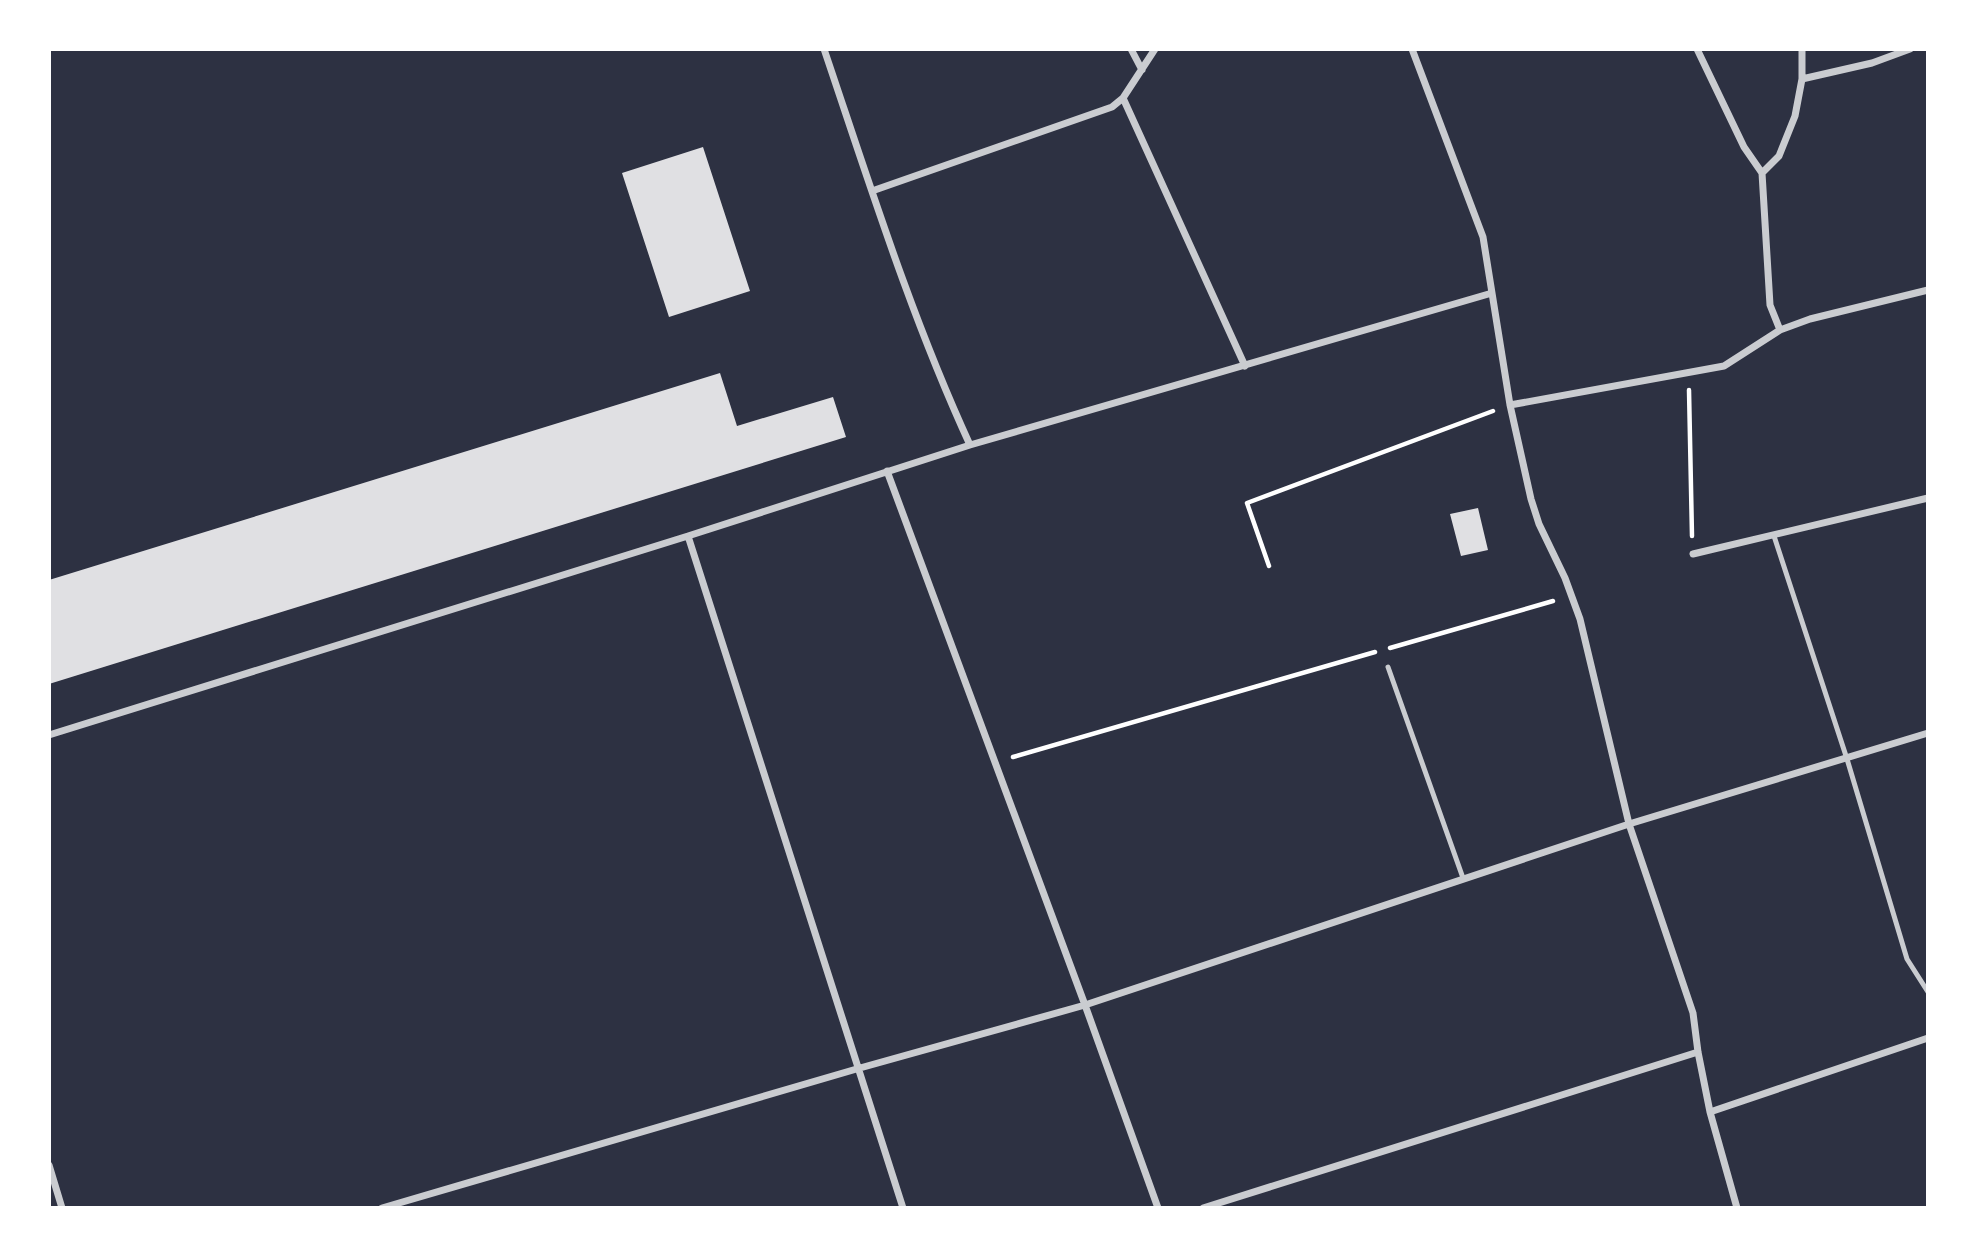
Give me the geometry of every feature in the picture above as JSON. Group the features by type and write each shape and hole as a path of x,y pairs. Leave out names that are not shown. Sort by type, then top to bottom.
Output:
{"street":[{"path":"824,49 872,191 944,388 970,445"},
{"path":"1131,49 1142,70"},
{"path":"872,191 1112,107 1123,98 1155,49"},
{"path":"1412,49 1483,237 1510,405 1531,499 1580,618 1629,824 1693,1013 1710,1112 1737,1208"},
{"path":"1697,49 1744,147 1762,173 1770,304 1780,330"},
{"path":"1762,173 1779,156 1795,116 1802,79 1802,49"},
{"path":"1802,79 1872,63 1910,49"},
{"path":"1123,98 1245,366"},
{"path":"1510,405 1724,366 1780,330 1928,290"},
{"path":"49,734 688,536 970,445 1492,293"},
{"path":"887,471 1086,1005 1158,1208"},
{"path":"1693,554 1928,498"},
{"path":"688,536 903,1208"},
{"path":"382,1208 1086,1005 1629,824 1928,733"},
{"path":"1710,1112 1928,1038"},
{"path":"1203,1208 1698,1052"},
{"path":"49,1165 62,1208"}],"lane":[{"path":"1774,536 1847,759 1907,959 1928,992"},
{"path":"1388,667 1463,878"}],"path":[{"path":"1688,372 1693,554"},
{"path":"1269,566 1247,503 1510,405"},
{"path":"996,762 1572,595"}],"building":[{"path":"703,147 750,291 669,317 622,173"},
{"path":"720,373 737,426 833,397 846,437 49,684 49,580"},
{"path":"1478,508 1488,550 1461,556 1450,514"}]}
